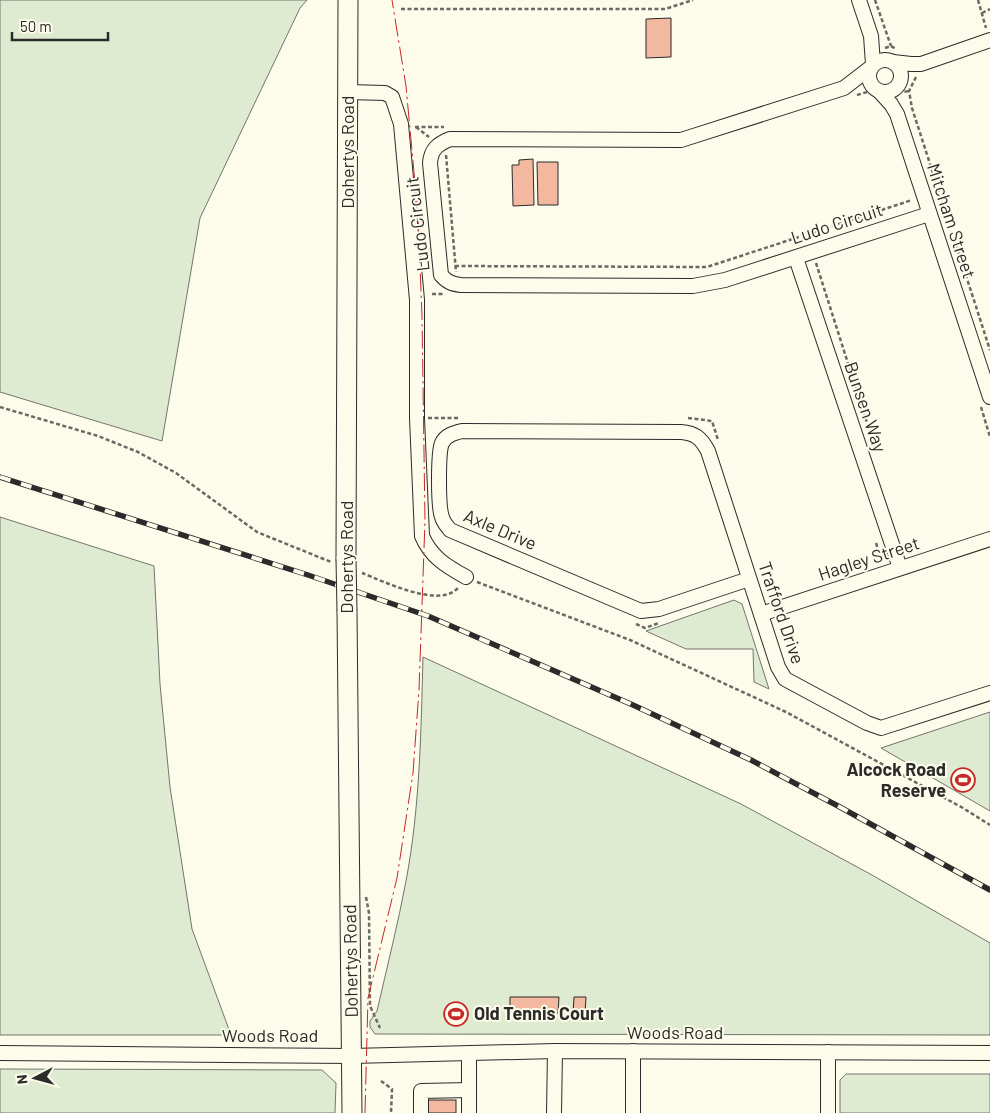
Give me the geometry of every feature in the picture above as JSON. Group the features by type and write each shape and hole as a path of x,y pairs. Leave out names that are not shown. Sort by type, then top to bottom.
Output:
{"main road":[{"name":"Dohertys Road","path":"348,0 345,564 354,1111"}],"street":[{"path":"859,0 871,36 880,52 912,64 918,70"},
{"path":"442,146 450,139 682,140 864,88 877,93 889,92 918,70 988,34"},
{"path":"871,36 872,66 869,80 877,93"},
{"path":"850,92 872,66 880,60 891,56"},
{"path":"891,56 899,68 900,82"},
{"name":"Mitcham Street","path":"900,82 896,100 897,114 924,216 985,400"},
{"path":"348,92 385,93 392,97 401,124 417,300 417,418 422,536 427,548 435,557 466,577"},
{"name":"Mitcham Street","path":"877,93 891,104 897,114"},
{"name":"Ludo Circuit","path":"442,146 435,148 431,155 430,163 439,266 443,277 456,284 692,286 725,280 924,216"},
{"name":"Bunsen Way","path":"796,258 900,568"},
{"name":"Axle Drive","path":"696,435 681,432 456,433 445,439 440,449 440,510 442,517 450,530 640,611 659,609 749,579"},
{"name":"Trafford Drive","path":"696,435 704,443 708,451 778,668 784,680 876,727 886,727 990,693"},
{"name":"Hagley Street","path":"761,614 990,539"},
{"path":"554,1113 555,1051"},
{"name":"Woods Road","path":"0,1053 352,1056 555,1051 990,1053"},
{"path":"633,1051 633,1113"},
{"path":"828,1052 828,1113"},
{"path":"469,1054 469,1113"},
{"path":"422,1113 421,1091 469,1090"}],"path":[{"path":"402,8 665,9 693,0"},
{"path":"875,0 891,56"},
{"path":"978,0 988,34"},
{"path":"982,13 990,9"},
{"path":"918,70 909,91 912,108 990,350"},
{"path":"850,92 877,93"},
{"path":"401,124 416,127 445,127"},
{"path":"416,127 442,146 456,284"},
{"path":"455,266 707,267 914,200 924,216"},
{"path":"815,262 875,449"},
{"path":"417,300 432,294 443,277"},
{"path":"985,400 990,437"},
{"path":"0,407 98,436 138,452 176,473 257,532 417,593 440,596 456,590 466,577 630,640 786,712 963,808 990,825"},
{"path":"369,913 370,1006 380,1028"},
{"path":"381,1081 392,1089 392,1113"}],"green space":[{"path":"0,0 307,0 300,8 200,218 162,441 0,392"},
{"path":"0,517 154,566 160,684 170,787 192,929 231,1035 0,1035"},
{"path":"734,600 742,604 769,689 754,682 753,649 686,649 646,631"},
{"path":"423,657 741,804 872,875 990,943 990,1035 375,1034 370,1027 370,1021 377,1011 411,853 419,769"},
{"name":"Alcock Road Reserve","path":"990,712 990,811 881,748"},
{"path":"0,1069 322,1070 336,1083 335,1113 0,1113"},
{"path":"846,1074 990,1074 990,1113 840,1113 840,1080"}],"building":[{"path":"671,18 671,57 646,58 646,19"},
{"path":"533,159 534,205 513,206 512,165 519,165 519,160"},
{"path":"537,162 558,162 558,205 538,205"},
{"path":"510,997 559,997 558,1013 510,1012"},
{"path":"574,997 586,997 585,1013 573,1013"},
{"path":"428,1100 456,1100 456,1113 428,1113"}],"railway":[{"path":"0,477 308,575 428,616 633,705 751,760 990,890"}],"power":[{"path":"365,1113 368,998 397,878 413,773 419,690 425,521 422,316 418,215 406,86 392,0"}],"place":[{"name":"Alcock Road Reserve","path":"963,780"},
{"name":"Old Tennis Court","path":"456,1014"}]}
